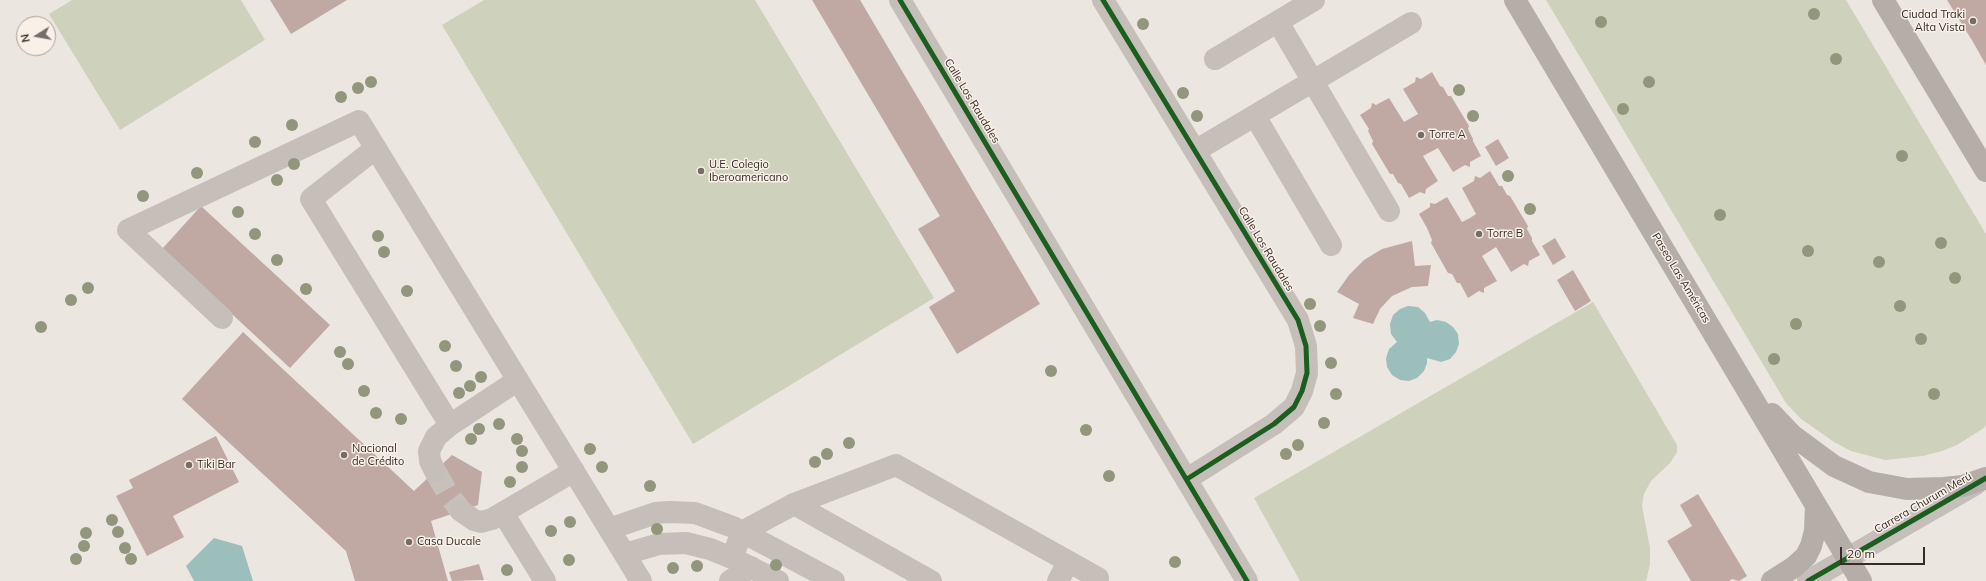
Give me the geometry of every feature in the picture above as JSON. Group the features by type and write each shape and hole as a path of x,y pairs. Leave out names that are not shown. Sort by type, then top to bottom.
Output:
{"main road":[{"name":"Paseo Las Américas","path":"1515,0 1861,581"},
{"path":"1883,0 1986,171"},
{"path":"1746,387 1792,435 1834,466 1869,482 1908,489 1963,486 1986,478"},
{"path":"1772,581 1794,567 1806,556 1811,546 1815,531 1816,504"}],"street":[{"name":"Calle Los Raudales","path":"900,0 1188,479 1247,581"},
{"name":"Calle Los Raudales","path":"1103,0 1298,320 1306,346 1308,373 1302,391 1294,407 1274,424 1188,479"},
{"path":"1215,59 1314,0"},
{"path":"1278,22 1389,211"},
{"path":"1195,151 1411,23"},
{"path":"1255,116 1331,245"},
{"path":"222,318 128,230 359,121 641,581"},
{"path":"376,148 311,199 450,425"},
{"path":"435,471 430,461 429,448 436,437 450,425 518,380"},
{"path":"742,532 794,504 896,465 1098,578"},
{"path":"461,511 468,517 481,522 492,519 574,471"},
{"name":"Carrera Churum Merú","path":"1808,581 1847,557 1986,478"},
{"path":"794,504 931,581"},
{"path":"609,528 646,515 669,512 695,513 714,519 742,532 834,581"},
{"path":"503,513 545,581"},
{"path":"730,581 741,563 742,532"},
{"path":"625,554 659,544 686,543 710,549 778,581"},
{"path":"1058,581 1068,562"}],"green space":[{"path":"72,0 241,0 265,40 120,130 56,25 56,16 50,16 49,14"},
{"path":"484,0 755,0 934,298 693,444 442,25"},
{"path":"1546,0 1846,0 1986,234 1986,425 1984,428 1957,445 1942,451 1923,456 1885,460 1851,451 1834,442 1800,418 1786,403"},
{"path":"1593,302 1677,445 1677,452 1670,463 1651,481 1644,494 1642,506 1650,548 1650,564 1646,581 1300,581 1254,498"}],"water":[{"path":"1408,306 1418,307 1425,313 1430,322 1437,320 1446,322 1453,327 1458,334 1459,344 1456,352 1450,359 1441,362 1427,358 1424,371 1417,378 1409,381 1400,380 1392,375 1387,367 1386,358 1389,349 1397,342 1391,334 1390,324 1393,315 1400,309"},
{"path":"214,538 242,546 253,581 194,581 186,566"}],"building":[{"path":"270,0 347,0 291,34"},
{"path":"812,0 860,0 1040,304 957,354 929,307 955,291 918,229 940,216"},
{"name":"Ciudad Traki Alta Vista","path":"1947,0 1986,0 1986,65 1973,42"},
{"name":"Torre A","path":"1432,72 1440,86 1443,87 1448,96 1451,96 1469,126 1468,129 1481,156 1470,162 1470,167 1465,165 1453,172 1438,148 1423,156 1438,181 1426,189 1425,194 1420,192 1409,198 1401,184 1398,183 1393,174 1390,174 1372,144 1373,141 1368,131 1369,129 1360,115 1371,108 1372,103 1376,105 1389,98 1404,122 1418,114 1403,89 1415,82 1416,77 1421,79"},
{"path":"1498,139 1509,158 1496,166 1485,147"},
{"name":"Torre B","path":"1490,171 1499,186 1502,186 1507,195 1510,196 1528,226 1527,229 1540,255 1529,261 1528,266 1524,264 1511,272 1496,247 1482,256 1497,281 1484,288 1484,293 1479,291 1468,298 1460,283 1457,283 1452,274 1448,273 1431,243 1432,240 1419,214 1430,207 1430,203 1435,204 1447,197 1462,222 1470,218 1476,214 1462,188 1474,181 1475,176 1480,178"},
{"path":"201,206 330,325 290,368 162,249"},
{"path":"1555,238 1566,257 1553,265 1542,246"},
{"path":"1412,241 1415,266 1431,265 1428,286 1412,287 1392,296 1380,309 1373,324 1353,318 1359,304 1337,292 1349,275 1364,260 1382,249"},
{"path":"1573,270 1591,301 1575,311 1557,280"},
{"path":"243,332 414,491 452,455 482,472 478,505 431,521 448,581 355,581 346,551 182,399"},
{"path":"216,436 239,482 173,516 184,537 147,556 116,496 133,488 129,480"},
{"path":"1698,494 1747,576 1739,581 1732,579 1729,581 1691,581 1667,541 1692,526 1680,505"},
{"path":"479,564 484,580 452,581 449,572"}],"tunnel":[{"path":"435,471 448,494 461,511"}],"cycle path":[{"path":"900,0 1247,581"},
{"path":"1103,0 1298,320 1306,346 1307,373 1302,391 1294,407 1274,424 1187,479"},
{"path":"1808,581 1986,478"}],"place":[{"name":"Ciudad Traki Alta Vista","path":"1973,21"},
{"name":"Torre A","path":"1421,135"},
{"name":"U.E. Colegio Iberoamericano","path":"701,171"},
{"name":"Torre B","path":"1479,234"},
{"name":"Nacional de Crédito","path":"344,455"},
{"name":"Tiki Bar","path":"189,465"},
{"name":"Casa Ducale","path":"409,542"}]}
